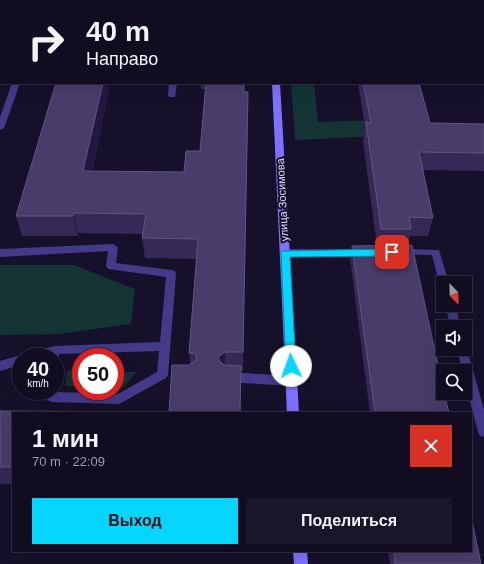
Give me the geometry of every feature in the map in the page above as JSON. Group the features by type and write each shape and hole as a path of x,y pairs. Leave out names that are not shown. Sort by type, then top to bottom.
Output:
{"main road":[{"name":"улица Зосимова","path":"276,84 293,412"},
{"path":"300,552 301,564"}],"street":[{"path":"0,128 16,84"},
{"path":"172,95 173,84"},
{"path":"0,252 113,247 111,266 171,274 162,375"},
{"path":"390,252 436,252 442,276"},
{"path":"285,253 374,253"},
{"path":"64,353 165,346"},
{"path":"464,356 484,432"},
{"path":"0,366 12,363"},
{"path":"64,397 119,399 162,375 177,376"},
{"path":"226,377 292,381"}],"green space":[{"path":"291,84 314,84 318,122 379,120 386,136 295,140"},
{"path":"0,265 74,265 135,289 131,324 59,334 0,335"},
{"path":"67,371 72,371 72,386 65,386"},
{"path":"124,372 137,372 124,386"}],"building":[{"path":"56,84 103,84 83,171 184,172 186,151 200,151 206,84 244,84 244,92 248,92 243,352 225,352 218,357 220,362 225,365 241,366 240,412 169,412 172,365 189,365 197,359 195,354 189,353 198,239 142,238 146,214 73,213 73,216 16,216"},
{"path":"363,84 419,84 430,123 484,124 484,153 419,152 433,218 409,217 411,229 381,229 366,122 371,123"},
{"path":"412,245 438,364 436,364 436,400 446,400 449,412 375,412 352,246"},
{"path":"0,411 169,412 12,412 12,467 0,467"},
{"path":"472,521 481,564 395,564 394,552 472,552"}],"route":[{"path":"291,366 285,253 392,252"}]}
